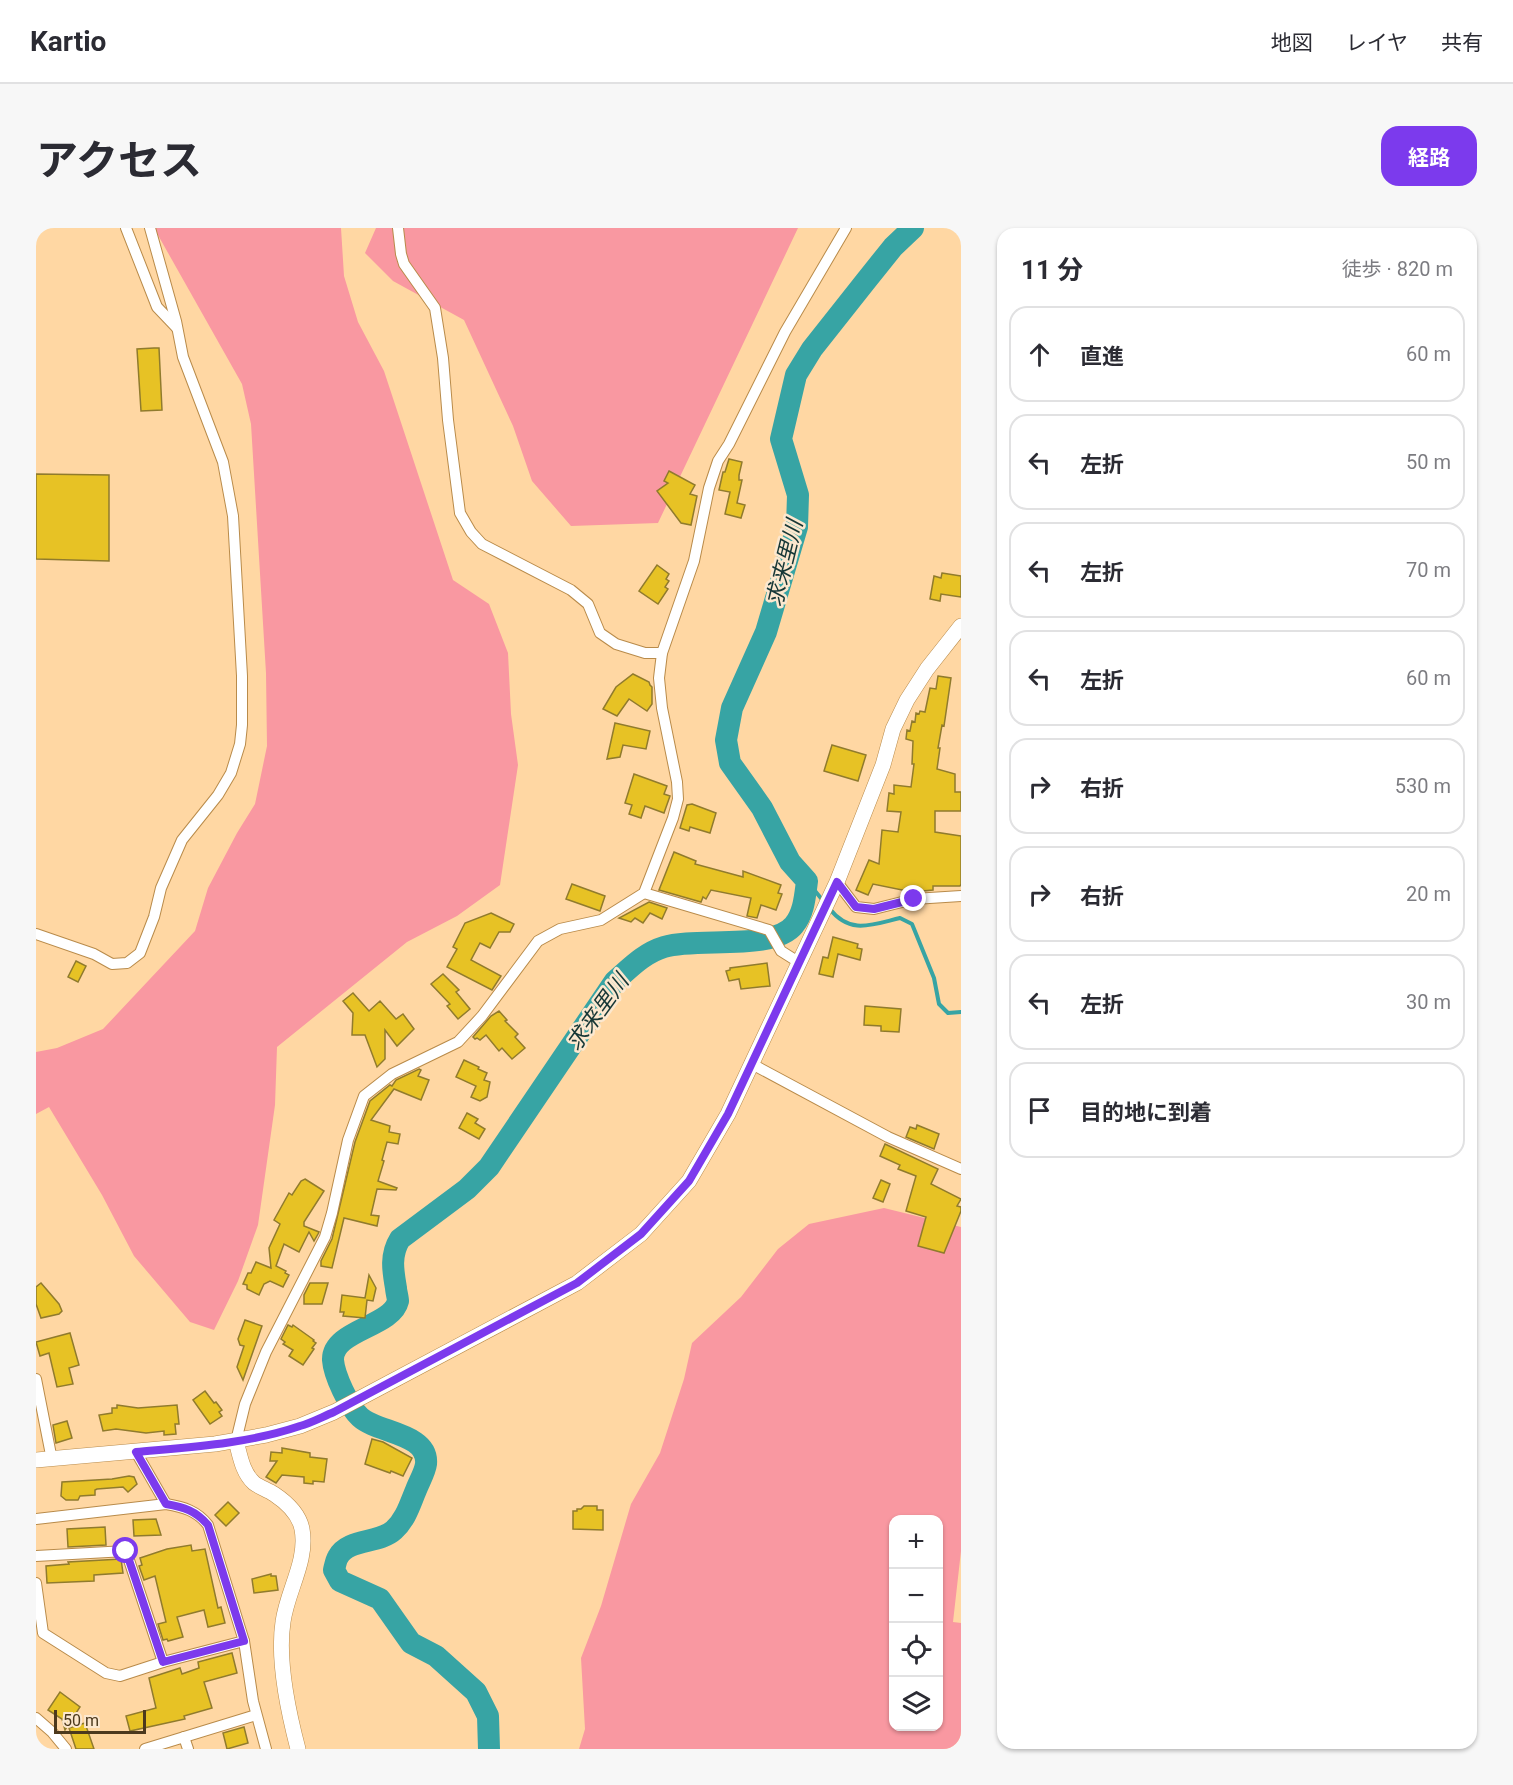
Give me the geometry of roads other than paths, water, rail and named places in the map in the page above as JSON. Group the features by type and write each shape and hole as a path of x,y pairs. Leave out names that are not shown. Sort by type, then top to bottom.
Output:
{"street":[{"path":"126,228 157,307 178,328"},
{"path":"36,934 94,954 112,964 127,963 140,953 154,917 161,888 182,840 218,795 231,773 240,744 242,676 233,516 223,462 183,357 178,328 150,228"},
{"path":"398,228 404,264 435,308 443,358 460,513 471,532 482,544 571,590 588,604 600,633 616,644 645,653 662,653"},
{"path":"298,1749 292,1728 281,1644 283,1621 302,1557 304,1539 301,1524 291,1508 274,1494 254,1483 243,1468 236,1441 245,1404 266,1352 325,1237 348,1140 364,1096 392,1074 458,1042 482,1016 538,941 560,929 601,920 645,893 674,818 678,799 677,782 662,708 659,678 662,653 694,561 709,488 718,461 729,444 785,332 846,228"},
{"path":"36,1460 236,1441 300,1426 334,1412 577,1283 641,1234 689,1181 728,1114 750,1063 835,887 879,776 893,729 907,700 927,669 961,626"},
{"path":"835,887 856,907 874,909 914,899 961,896"},
{"path":"645,893 769,930 781,951 800,963"},
{"path":"750,1063 888,1137 961,1169"},
{"path":"36,1379 52,1460"},
{"path":"136,1452 166,1504"},
{"path":"36,1519 166,1504 185,1507 201,1516 208,1525 244,1641 256,1715 266,1749"},
{"path":"36,1556 126,1551 163,1662"},
{"path":"36,1583 43,1633 106,1673 120,1676 244,1641"},
{"path":"145,1749 256,1715"},
{"path":"36,1718 66,1749"},
{"path":"184,1737 188,1749"}],"waterway":[{"name":"求来里川","path":"489,1749 488,1716 476,1692 436,1656 411,1643 380,1599 340,1581 334,1570 337,1558 343,1551 356,1544 388,1534 398,1526 407,1511 426,1464 425,1454 411,1440 368,1422 356,1412 347,1399 336,1374 333,1360 335,1350 352,1335 385,1317 393,1310 398,1301 393,1269 394,1257 400,1239 467,1189 489,1167 615,981 644,957 664,947 678,944 753,941 770,938 784,933 794,925 800,915 807,881 790,862 762,808 730,763 726,740 732,708 766,632 797,527 798,495 781,439 796,375 812,349 865,282 893,247 913,228"},
{"path":"807,881 824,902"},
{"path":"829,908 845,922 853,925 870,925 900,918 912,924 934,978 939,1004 948,1013 961,1012"}]}
